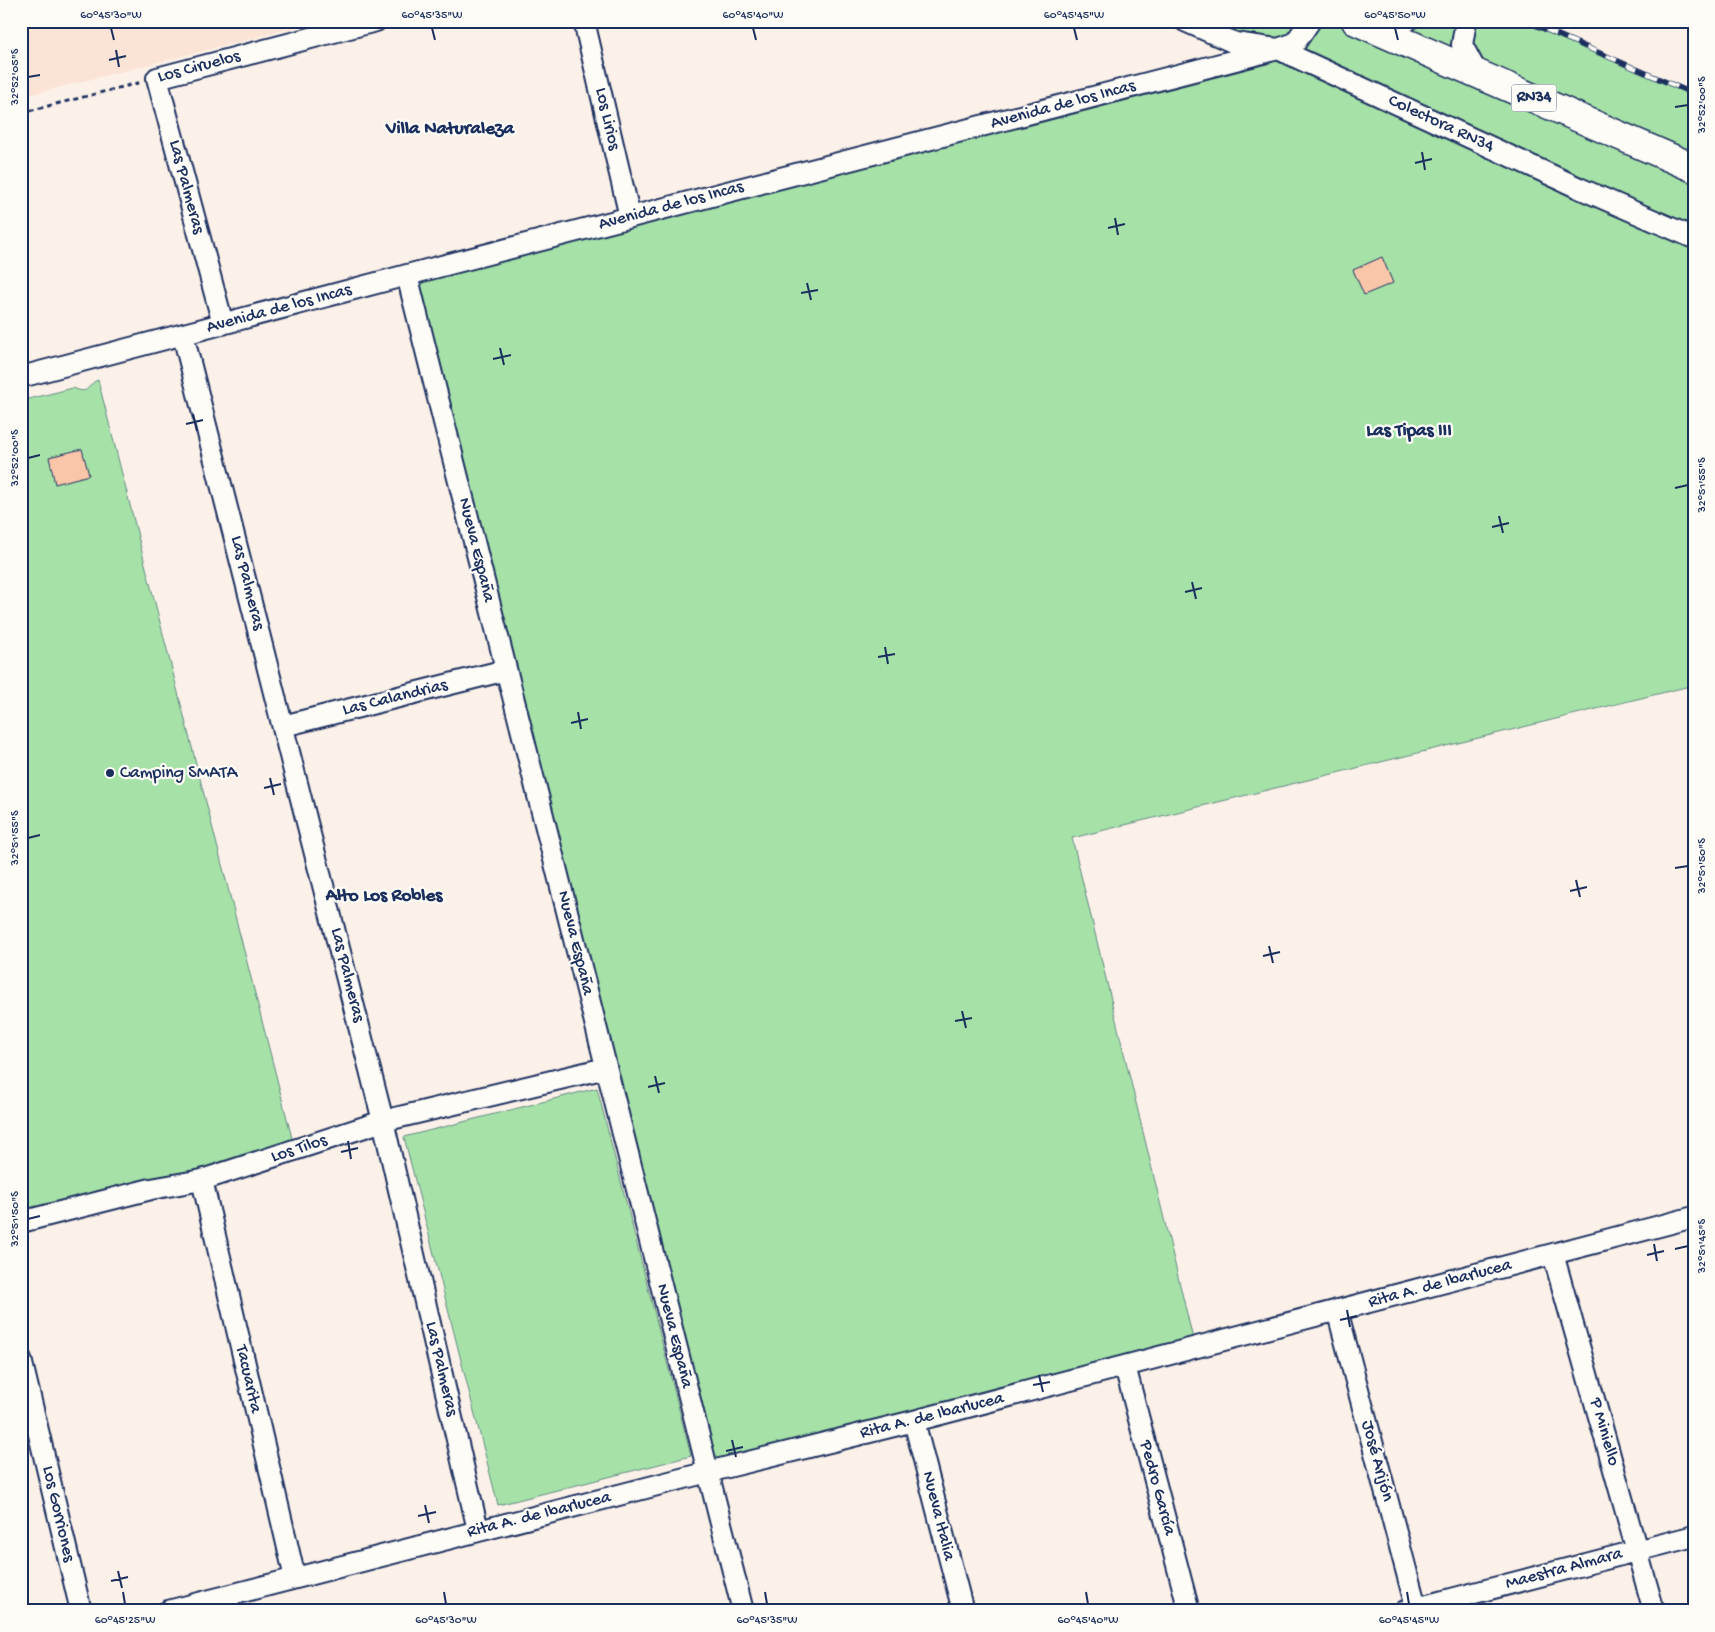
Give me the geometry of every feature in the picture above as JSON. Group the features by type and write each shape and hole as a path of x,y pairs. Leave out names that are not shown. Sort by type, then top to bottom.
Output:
{"highway":[{"name":"RN34","path":"1365,25 1694,168"}],"street":[{"name":"Los Ciruelos","path":"157,78 376,21"},
{"name":"Los Lirios","path":"584,21 630,217"},
{"name":"Colectora RN34","path":"1185,21 1235,43 1278,49 1579,188 1694,238"},
{"name":"Avenida de los Incas","path":"27,372 183,335 1278,49 1295,43 1310,21"},
{"path":"1365,25 1407,21"},
{"path":"1466,21 1462,45 1477,73"},
{"name":"Las Palmeras","path":"157,78 223,324"},
{"name":"Nueva España","path":"407,275 743,1611"},
{"name":"Las Palmeras","path":"183,335 384,1121 478,1530"},
{"name":"Las Calandrias","path":"284,726 506,670"},
{"name":"Los Tilos","path":"21,1222 151,1189 202,1180 384,1121 606,1068"},
{"name":"Tacuarita","path":"202,1180 295,1578"},
{"name":"Rita A. de Ibarlucea","path":"168,1611 478,1530 914,1421 1694,1217"},
{"name":"P Miniello","path":"1554,1254 1654,1611"},
{"name":"José Arijón","path":"1337,1310 1412,1610"},
{"name":"Los Gorriones","path":"21,1359 81,1611"},
{"name":"Pedro García","path":"1125,1366 1189,1611"},
{"name":"Nueva Italia","path":"914,1421 963,1611"},
{"name":"Maestra Almara","path":"1412,1610 1694,1536"}],"path":[{"name":"Los Ciruelos","path":"21,113 157,78"}],"shaded area":[{"path":"21,21 321,21 21,97"}],"green space":[{"path":"1185,21 1526,21 1694,94 1694,685 1072,838 1195,1347 708,1472 407,275 1276,49"},
{"name":"Camping SMATA","path":"98,380 294,1146 21,1215 21,401 73,388 83,391"},
{"path":"597,1088 691,1456 498,1505 404,1137"}],"building":[{"path":"1382,257 1393,283 1364,295 1353,270"},
{"path":"82,449 89,475 55,484 49,457"}],"railway":[{"path":"1526,21 1694,94"}],"place":[{"name":"Camping SMATA","path":"110,773"}],"district":[{"name":"Villa Naturaleza","path":"450,129"},
{"name":"Las Tipas III","path":"1409,431"},
{"name":"Alto Los Robles","path":"384,896"}]}
